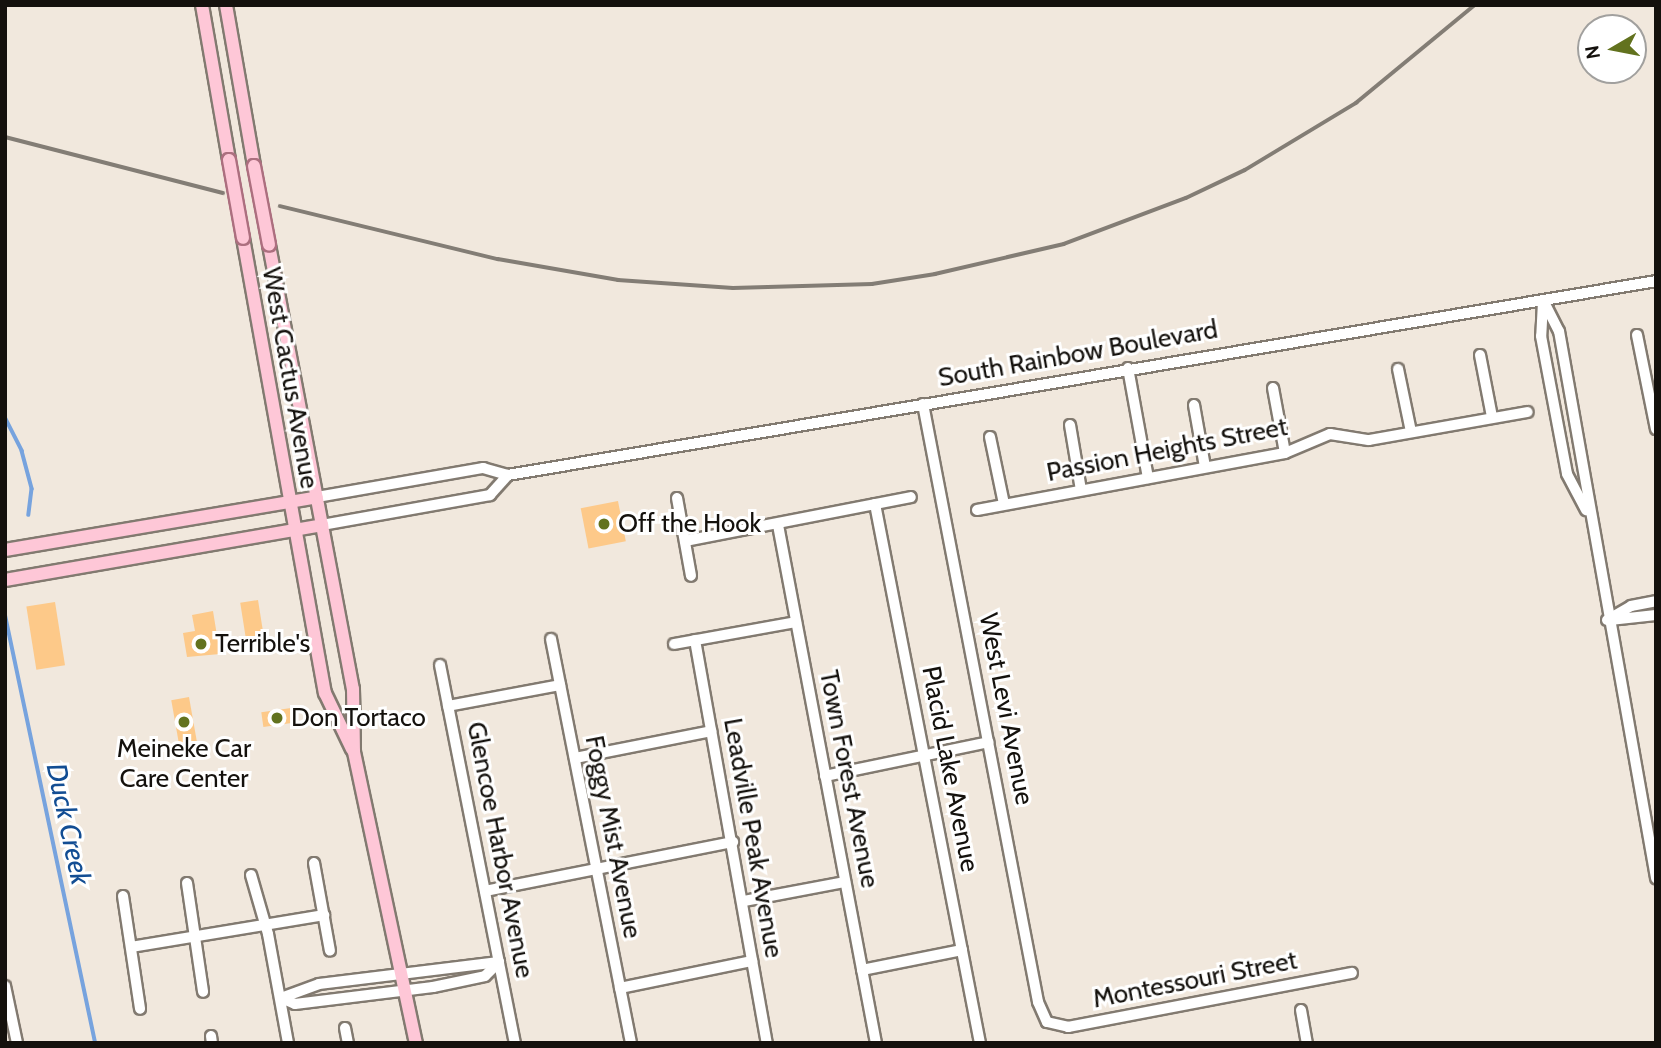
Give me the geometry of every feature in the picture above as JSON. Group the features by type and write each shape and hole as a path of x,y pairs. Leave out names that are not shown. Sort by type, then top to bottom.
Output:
{"main road":[{"name":"West Cactus Avenue","path":"202,5 325,693 354,752"},
{"name":"West Cactus Avenue","path":"226,5 353,689 354,752 416,1043"},
{"name":"South Rainbow Boulevard","path":"5,550 317,496"},
{"name":"South Rainbow Boulevard","path":"5,580 323,525"}],"street":[{"name":"South Rainbow Boulevard","path":"317,496 483,468 508,475 1128,368 1656,281"},
{"path":"1543,300 1541,336 1567,474 1587,513"},
{"path":"1543,300 1559,331 1586,474 1587,513 1656,878"},
{"path":"1637,335 1656,429"},
{"path":"1480,355 1492,417"},
{"path":"1643,361 1656,359"},
{"path":"1128,368 1148,478"},
{"path":"1398,369 1411,432"},
{"path":"1273,388 1285,453"},
{"name":"West Levi Avenue","path":"923,404 1038,1002 1047,1022"},
{"path":"1194,405 1205,467"},
{"name":"Passion Heights Street","path":"977,510 1285,453 1330,434 1369,440 1528,412"},
{"path":"1070,425 1080,490"},
{"path":"990,437 1004,504"},
{"name":"South Rainbow Boulevard","path":"323,525 490,495 508,475"},
{"path":"685,541 778,525 911,496"},
{"path":"677,498 691,576"},
{"name":"Placid Lake Avenue","path":"875,504 980,1043"},
{"name":"Town Forest Avenue","path":"778,525 876,1043"},
{"path":"1607,620 1631,606 1656,601"},
{"path":"1607,620 1656,615"},
{"path":"674,644 796,622"},
{"name":"Foggy Mist Avenue","path":"551,639 631,1043"},
{"name":"Leadville Peak Avenue","path":"695,640 744,901 767,1043"},
{"name":"Glencoe Harbor Avenue","path":"440,665 515,1043"},
{"path":"448,706 560,685"},
{"path":"575,758 711,731"},
{"path":"825,776 989,743"},
{"path":"485,891 733,842"},
{"path":"314,863 330,951"},
{"path":"251,875 281,998 288,1043"},
{"path":"744,901 845,881"},
{"path":"187,883 202,992"},
{"path":"123,896 140,1009"},
{"path":"131,947 324,915"},
{"path":"862,970 962,950"},
{"path":"620,988 752,961"},
{"path":"281,998 295,1004 499,962"},
{"name":"Montessouri Street","path":"1047,1022 1068,1027 1352,973"},
{"path":"281,998 319,984 404,981"},
{"path":"5,986 17,1043"},
{"path":"1301,1010 1307,1043"},
{"path":"345,1028 348,1043"}],"building":[{"name":"Off the Hook","path":"618,501 626,541 589,548 581,508"},
{"path":"258,600 266,650 248,653 240,603"},
{"path":"55,602 65,665 36,670 26,607"},
{"name":"Terrible's","path":"213,611 220,654 187,657 183,633 195,631 192,615"},
{"name":"Meineke Car Care Center","path":"189,697 197,744 180,747 171,700"},
{"name":"Don Tortaco","path":"291,708 293,723 263,727 261,712"}],"waterway":[{"name":"Duck Creek","path":"5,417 22,451 32,489 29,515"},
{"name":"Duck Creek","path":"5,613 96,1043"}],"railway":[{"path":"280,206 498,259 618,280 733,288 872,284 935,274 1064,244 1186,198 1245,170 1356,103 1475,5"},
{"path":"5,137 223,193"}],"place":[{"name":"Off the Hook","path":"604,524"},
{"name":"Terrible's","path":"201,644"},
{"name":"Don Tortaco","path":"277,718"},
{"name":"Meineke Car Care Center","path":"184,722"}]}
